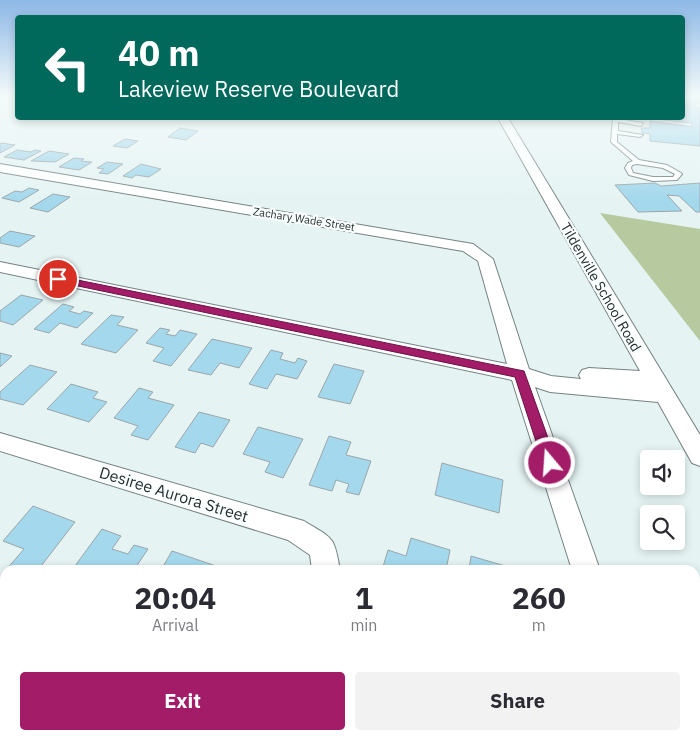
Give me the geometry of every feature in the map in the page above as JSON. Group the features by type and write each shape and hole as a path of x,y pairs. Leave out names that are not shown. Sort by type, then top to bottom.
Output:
{"street":[{"name":"Tildenville School Road","path":"510,131 700,456"},
{"name":"Zachary Wade Street","path":"0,168 468,247 484,259 520,374"},
{"path":"0,267 520,374 550,384 660,387"},
{"path":"520,374 584,565"},
{"name":"Desiree Aurora Street","path":"0,442 295,530 323,548 325,565"}],"lane":[{"path":"637,162 630,164 628,168 631,174 653,179 675,179 679,174 664,166 637,162 614,142 615,132 640,135"}],"green space":[{"path":"600,213 700,229 700,341"}],"building":[{"path":"177,131 198,131 186,140 168,137"},
{"path":"642,131 700,131 700,146 650,141 650,134 642,133"},
{"path":"125,139 138,141 127,148 113,146"},
{"path":"1,143 15,145 0,153"},
{"path":"17,150 41,151 24,160 4,157"},
{"path":"49,151 69,154 55,162 31,161"},
{"path":"74,158 92,162 79,170 59,167"},
{"path":"107,162 123,164 108,174 99,173 104,169 97,168"},
{"path":"141,164 161,169 149,177 136,175 132,178 123,176"},
{"path":"655,183 661,186 700,183 700,212 696,212 679,196 667,195 682,211 638,212 615,185"},
{"path":"29,188 39,190 19,202 2,198 15,191 22,192"},
{"path":"53,194 70,197 48,212 30,208"},
{"path":"10,231 35,236 19,247 0,243 0,238"},
{"path":"21,295 43,300 13,325 0,321 0,311"},
{"path":"63,304 74,307 69,311 80,314 84,311 93,313 77,328 60,323 49,333 34,329"},
{"path":"111,315 124,317 117,325 138,330 116,353 81,344"},
{"path":"160,328 170,330 166,334 175,336 180,330 197,334 171,366 153,361 164,348 146,343"},
{"path":"212,339 252,348 239,368 220,363 211,375 188,370"},
{"path":"271,350 283,353 280,359 295,363 298,358 307,361 297,379 276,374 267,389 249,384"},
{"path":"0,353 12,356 0,367"},
{"path":"334,364 364,371 350,404 318,397"},
{"path":"30,365 57,372 23,405 0,399 0,392"},
{"path":"71,384 98,392 93,398 107,402 89,422 47,409"},
{"path":"139,388 153,392 148,398 174,405 148,440 131,435 138,426 114,418"},
{"path":"199,412 230,420 213,447 201,443 195,453 175,447"},
{"path":"258,427 303,439 283,478 265,472 270,462 243,454"},
{"path":"329,436 351,442 346,455 371,461 359,495 346,492 349,484 336,480 332,491 309,485"},
{"path":"442,463 503,480 499,513 435,495"},
{"path":"33,506 75,522 42,565 10,565 24,549 3,541"},
{"path":"102,529 121,536 112,549 128,554 134,545 148,549 137,565 76,565"},
{"path":"411,538 450,550 447,565 384,565 388,550 406,556"},
{"path":"172,551 213,565 164,565"},
{"path":"471,556 502,565 470,565"}],"route":[{"path":"58,279 520,374 550,463"}]}
